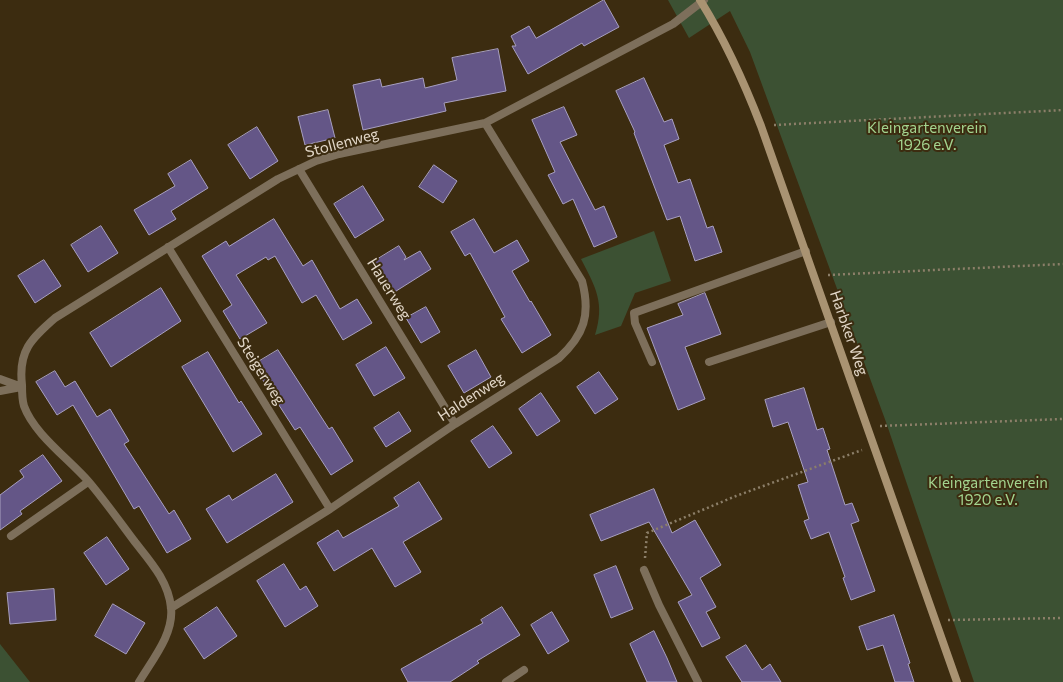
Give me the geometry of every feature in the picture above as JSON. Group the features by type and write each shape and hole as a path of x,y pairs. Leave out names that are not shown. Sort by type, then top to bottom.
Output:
{"main road":[{"name":"Harbker Weg","path":"702,1 744,80 815,276 957,682"}],"street":[{"name":"Stollenweg","path":"171,608 168,593 150,560 88,482 31,420 24,405 20,368 25,352 33,338 55,318 278,179 316,161 339,154 485,123 673,24 702,1"},
{"name":"Haldenweg","path":"171,608 330,509 455,424 559,358 570,348 579,335 585,322 587,310 586,295 582,281 485,123"},
{"name":"Hauerweg","path":"299,169 455,424"},
{"name":"Steigerweg","path":"168,247 330,509"},
{"path":"652,362 635,323 634,313 806,251"},
{"path":"709,362 831,322"},
{"path":"0,379 22,387"},
{"path":"0,391 22,387"},
{"path":"11,536 88,482"},
{"path":"644,570 659,605 698,682"},
{"path":"139,682 165,639 170,626 171,608"},
{"path":"506,682 524,670"}],"path":[{"path":"761,126 1063,110"},
{"path":"815,276 1063,264"},
{"path":"867,426 1063,419"},
{"path":"644,570 647,533 736,496 874,446"},
{"path":"936,620 1063,618"}],"green space":[{"name":"Kleingartenverein 1926 e.V.","path":"668,0 1063,0 1063,682 974,682 886,422 750,52 730,11 689,38"},
{"path":"654,231 671,281 635,293 621,326 595,335 598,324 599,305 595,287 581,259"},
{"path":"0,644 30,682 0,682"}],"building":[{"path":"604,0 619,27 584,46 582,43 528,74 512,46 516,46 511,36 529,26 536,38"},
{"path":"498,49 506,91 444,103 446,111 363,130 353,85 380,79 382,87 423,78 425,88 457,80 452,58"},
{"path":"644,78 664,122 672,119 679,139 664,145 678,183 690,179 707,228 713,226 722,252 695,261 680,216 667,220 634,133 635,132 616,91"},
{"path":"564,107 577,135 560,142 595,210 604,206 617,237 594,247 573,199 563,204 548,175 555,172 532,120"},
{"path":"328,110 335,138 305,145 298,117"},
{"path":"257,127 278,161 250,179 228,145"},
{"path":"191,160 208,188 171,211 176,219 149,235 134,210 175,186 168,174"},
{"path":"434,165 457,181 443,203 419,187"},
{"path":"363,186 384,220 355,238 334,204"},
{"path":"274,219 303,266 312,260 340,309 357,299 372,323 343,340 316,295 302,303 275,256 268,260 266,257 236,275 267,323 240,339 223,311 232,305 202,256 226,241 229,246"},
{"path":"474,219 494,253 517,240 529,261 512,271 551,335 522,353 501,319 505,317 470,253 465,256 451,232"},
{"path":"101,226 118,253 88,272 71,245"},
{"path":"399,246 406,257 404,260 420,251 431,269 393,293 373,262"},
{"path":"44,260 61,286 35,303 18,276"},
{"path":"161,288 181,321 111,367 90,333"},
{"path":"705,293 721,334 685,347 705,399 678,410 647,328 683,315 678,304"},
{"path":"426,307 440,332 421,343 406,318"},
{"path":"386,347 405,378 374,396 356,365"},
{"path":"278,350 329,429 332,427 353,461 331,475 300,427 295,430 253,365"},
{"path":"476,350 491,377 464,393 448,366"},
{"path":"208,352 239,403 241,401 262,434 233,452 182,367"},
{"path":"55,371 65,387 75,381 97,417 110,409 129,441 124,444 169,514 174,510 191,539 167,553 139,506 134,509 73,405 57,415 36,382"},
{"path":"599,372 618,399 595,414 577,387"},
{"path":"804,388 817,430 823,428 830,449 827,450 845,505 852,503 859,521 851,524 875,591 851,600 843,578 845,577 829,532 811,539 804,521 809,519 798,485 808,482 788,422 773,427 765,400"},
{"path":"541,393 560,421 537,436 519,409"},
{"path":"399,412 411,431 386,447 374,428"},
{"path":"493,426 512,453 489,468 471,441"},
{"path":"43,455 62,481 20,511 22,514 0,530 0,495 24,477 20,471"},
{"path":"276,474 293,502 227,543 206,509 229,495 232,500"},
{"path":"419,482 442,519 403,542 421,572 395,587 372,548 334,571 317,543 338,530 343,538 399,506 394,498"},
{"path":"654,489 672,533 695,520 721,565 700,578 716,607 706,612 720,638 702,647 678,602 692,595 649,522 601,541 590,515"},
{"path":"107,537 129,569 106,585 84,553"},
{"path":"284,564 300,590 306,586 318,606 285,627 257,581"},
{"path":"616,566 633,609 611,618 594,575"},
{"path":"54,589 56,620 10,624 7,593"},
{"path":"113,604 145,623 126,654 95,636"},
{"path":"217,607 237,636 204,659 184,629"},
{"path":"502,607 520,635 477,661 479,663 450,682 408,682 401,669 483,623 481,620"},
{"path":"552,612 569,641 548,654 531,625"},
{"path":"894,615 910,663 908,664 914,682 895,682 883,645 867,650 859,627"},
{"path":"654,631 677,682 647,682 630,644"},
{"path":"746,645 762,670 770,664 781,682 742,682 726,657"}],"park label":[{"name":"Kleingartenverein 1920 e.V.","path":"988,492"}]}
